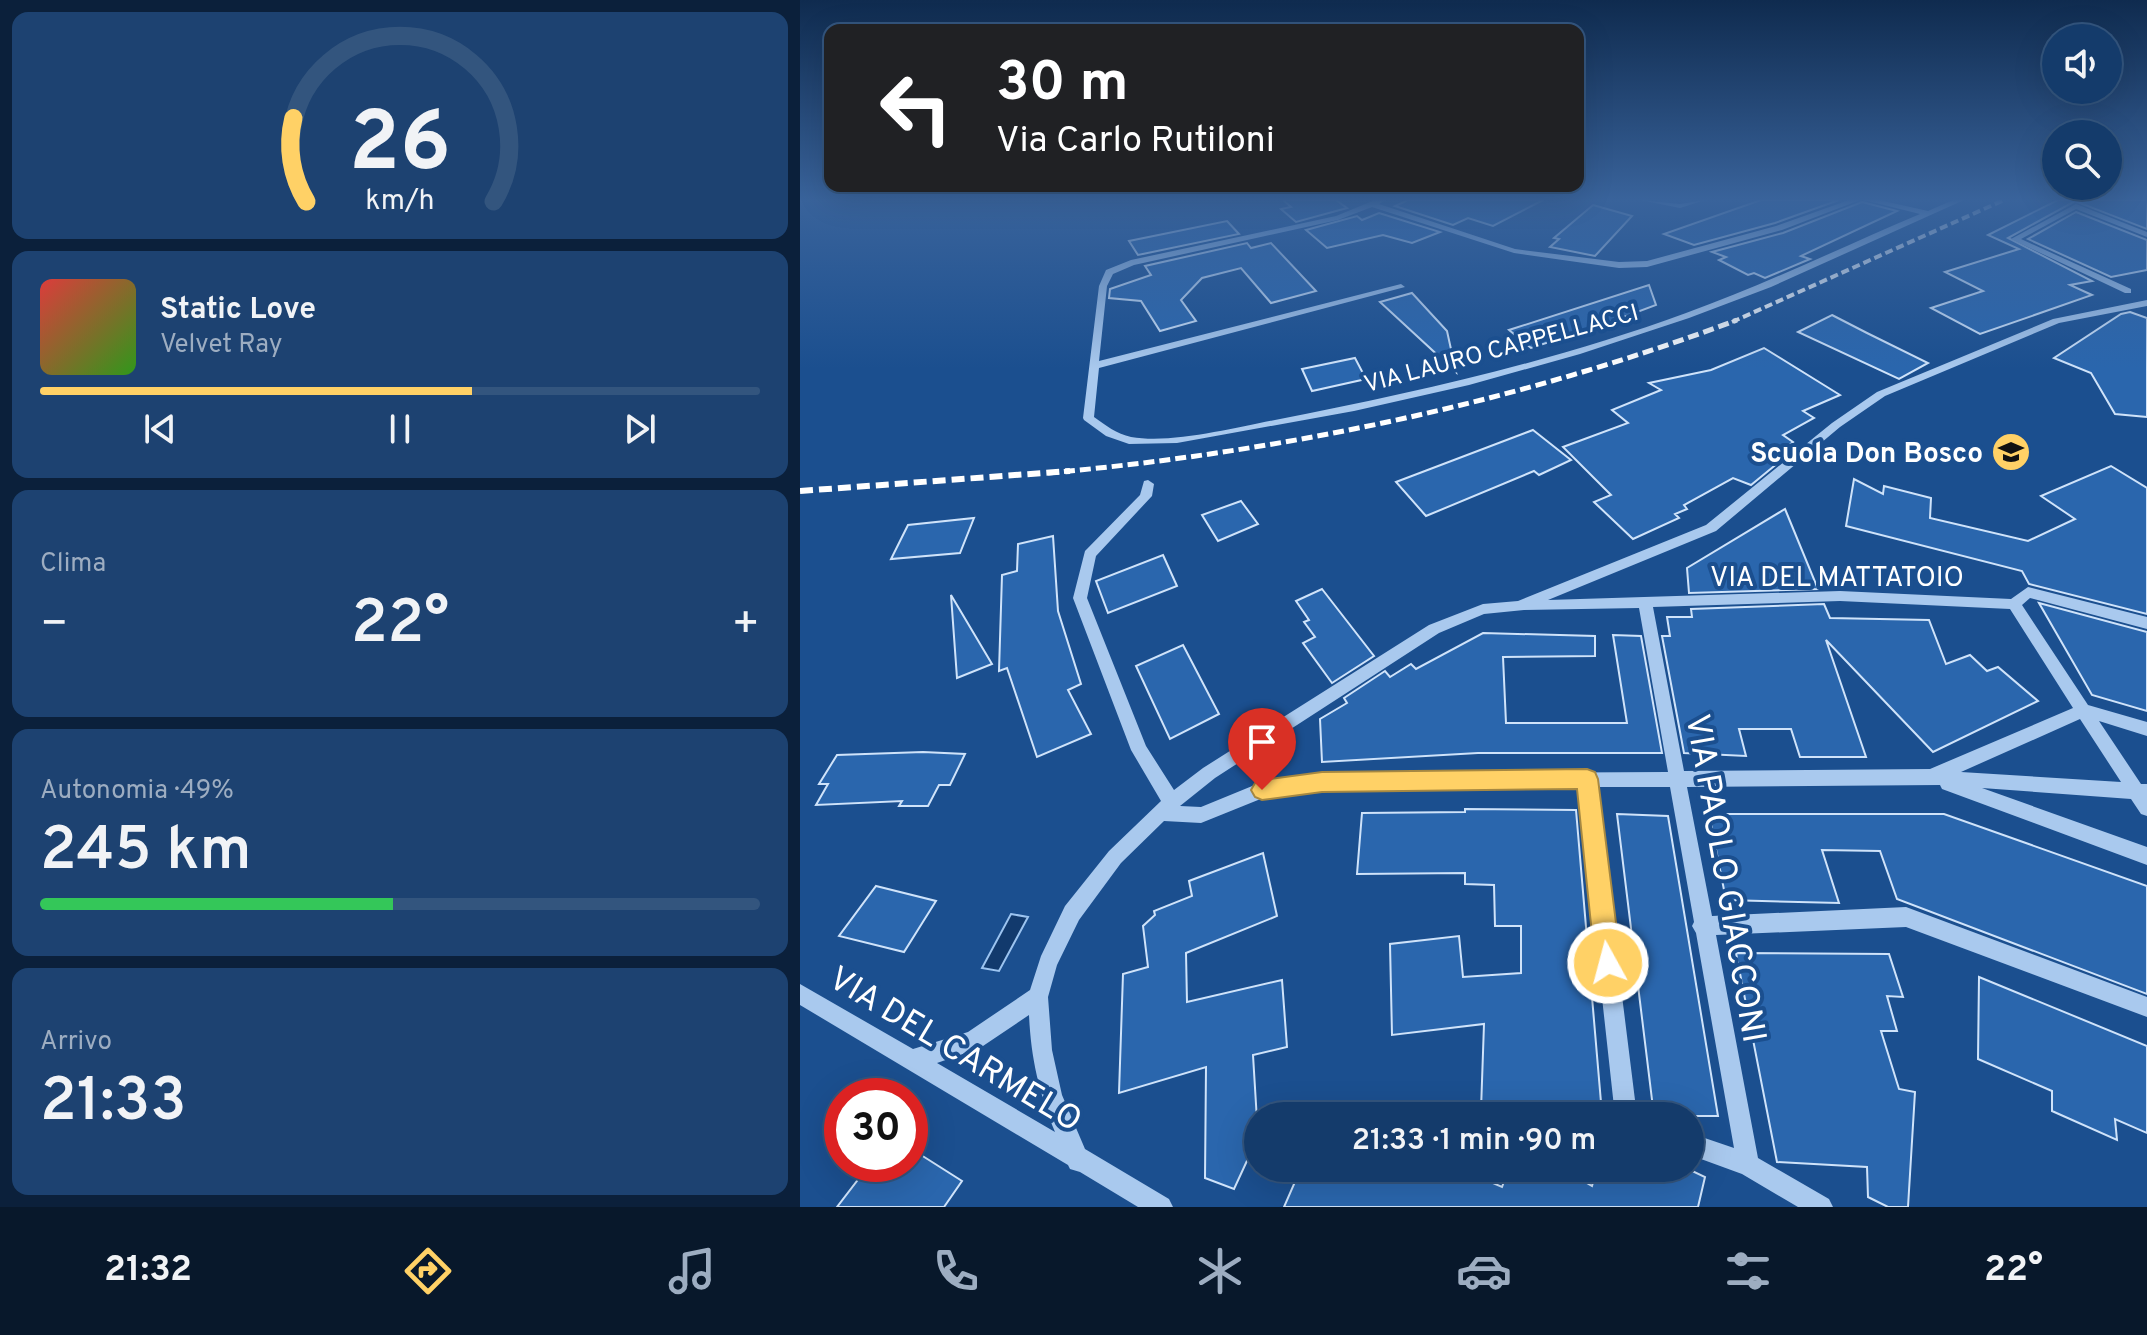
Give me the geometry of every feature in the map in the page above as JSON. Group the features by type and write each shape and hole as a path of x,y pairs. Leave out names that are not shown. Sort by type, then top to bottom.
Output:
{"street":[{"path":"1162,256 1109,272 1103,286 1093,366 1401,287"},
{"path":"1554,256 1619,265 1647,264 1675,256"},
{"name":"VIA LAURO CAPPELLACCI","path":"1093,366 1088,418 1106,432 1134,441 1201,437 1377,404 1529,365 1650,329 1741,296 1830,256"},
{"path":"2053,256 2128,291"},
{"path":"1078,1161 1051,1095 1041,1050 1038,997 1048,963 1072,913 1115,857 1166,807 1209,773 1434,629 1483,609 1519,606 1711,528 1836,425 1881,394 2056,321 2146,304"},
{"path":"1148,484 1146,496 1090,554 1080,598 1139,750 1166,807"},
{"name":"VIA DEL MATTATOIO","path":"1519,606 1840,596 2014,604 2028,592 2147,623"},
{"name":"VIA PAOLO GIACCONI","path":"1645,603 1748,1165"},
{"path":"2014,604 2144,797"},
{"path":"1929,777 2084,710 2147,729"},
{"path":"1166,807 1201,815 1262,790 1322,782 1675,777 1929,777 2144,797"},
{"path":"1929,777 2147,856"},
{"path":"1587,779 1624,1102"},
{"path":"1702,926 1906,917 2147,1007"},
{"name":"VIA DEL CARMELO","path":"800,994 1078,1161 1161,1207"},
{"path":"911,1060 973,1041 1038,997"},
{"path":"1704,1149 1748,1165 1821,1207"}],"water":[{"path":"1011,914 1028,917 999,971 982,968"}],"building":[{"path":"1188,256 1283,256 1316,291 1271,303 1241,268 1202,278 1181,300 1196,321 1160,331 1141,301 1109,298 1110,289 1151,275 1145,266"},
{"path":"1802,256 1810,259 1765,278 1754,273 1748,275 1719,260 1726,257"},
{"path":"1995,256 2044,256 2092,281 2070,285 2092,295 1980,334 1931,308 1983,291 1945,272"},
{"path":"2066,256 2147,256 2147,270 2111,277"},
{"path":"1649,285 1656,305 1531,348 1509,330"},
{"path":"1412,293 1447,331 1456,372 1380,302"},
{"path":"2130,312 2147,318 2147,417 2115,414 2091,373 2054,358 2121,314"},
{"path":"1832,315 1928,363 1899,379 1798,332"},
{"path":"1764,348 1840,395 1803,411 1814,418 1783,435 1793,442 1788,446 1795,449 1751,485 1733,478 1684,505 1687,509 1675,514 1679,518 1633,539 1594,502 1611,495 1563,447 1628,423 1612,410 1661,390 1649,383 1711,370"},
{"path":"1355,358 1366,379 1312,391 1302,369"},
{"path":"1533,430 1571,460 1539,475 1534,471 1426,516 1396,482"},
{"path":"2111,466 2147,488 2147,614 2029,584 2022,571 1846,526 1854,479 1883,494 1884,486 1931,498 1930,518 2028,541 2075,519 2041,496"},
{"path":"1241,501 1258,524 1218,541 1202,515"},
{"path":"1785,509 1818,589 1689,593 1687,568"},
{"path":"974,518 960,553 891,559 908,525"},
{"path":"1053,536 1058,611 1081,684 1068,690 1091,734 1037,757 1007,668 999,671 1002,575 1017,571 1018,544"},
{"path":"1163,555 1177,586 1108,613 1096,581"},
{"path":"1322,589 1374,656 1332,683 1303,643 1315,637 1304,622 1309,620 1296,601"},
{"path":"951,595 992,664 957,678"},
{"path":"2039,603 2147,632 2147,711 2092,695"},
{"path":"1824,604 1830,618 1929,620 1946,664 1970,655 1987,671 1998,667 2038,701 1933,752 1826,640 1866,757 1800,757 1791,729 1739,729 1746,756 1684,753 1662,636 1670,636 1667,617 1692,617 1691,609"},
{"path":"1483,633 1595,636 1595,656 1503,657 1506,723 1627,723 1613,635 1641,636 1662,753 1478,753 1322,762 1320,719 1347,703 1344,698 1385,671 1390,677 1411,664 1416,669"},
{"path":"1183,645 1219,714 1170,739 1136,666"},
{"path":"965,754 950,785 939,785 928,806 899,806 902,801 816,805 828,784 819,784 837,755"},
{"path":"1465,809 1576,810 1601,1102 1481,1102 1484,1024 1392,1035 1390,944 1459,936 1463,977 1521,973 1521,926 1495,926 1494,885 1465,884 1465,873 1357,874 1362,813 1465,812"},
{"path":"1617,814 1668,816 1718,1116 1704,1116 1704,1102 1652,1102"},
{"path":"1709,814 1944,814 2147,886 2147,994 1897,899 1880,851 1822,850 1839,903 1726,900"},
{"path":"1263,853 1277,916 1186,953 1187,1002 1282,980 1287,1047 1253,1055 1256,1102 1244,1102 1244,1167 1234,1189 1205,1178 1206,1067 1119,1093 1123,974 1148,967 1143,926 1155,915 1154,911 1192,896 1189,881"},
{"path":"876,886 936,901 904,952 839,936"},
{"path":"1736,953 1889,954 1903,997 1887,996 1897,1031 1881,1031 1899,1089 1915,1092 1908,1207 1888,1207 1868,1197 1867,1167 1777,1162"},
{"path":"1979,977 2147,1046 2147,1133 2115,1119 2117,1140 2052,1111 2052,1091 1978,1059"},
{"path":"928,1159 962,1181 944,1207 837,1207 856,1182 928,1182"},
{"path":"1295,1182 1490,1182 1502,1187 1504,1182 1585,1182 1592,1186 1593,1182 1704,1182 1698,1207 1284,1207"}],"railway":[{"path":"1734,321 1878,256"},
{"path":"1061,472 1224,452 1398,420 1569,376 1734,321"},
{"path":"1061,472 1070,471"},
{"path":"800,491 1061,472"},
{"path":"1048,473 1061,472"}],"place":[{"name":"Scuola Don Bosco","path":"2011,452"}],"route":[{"path":"1262,790 1322,782 1587,779 1608,963"}]}
